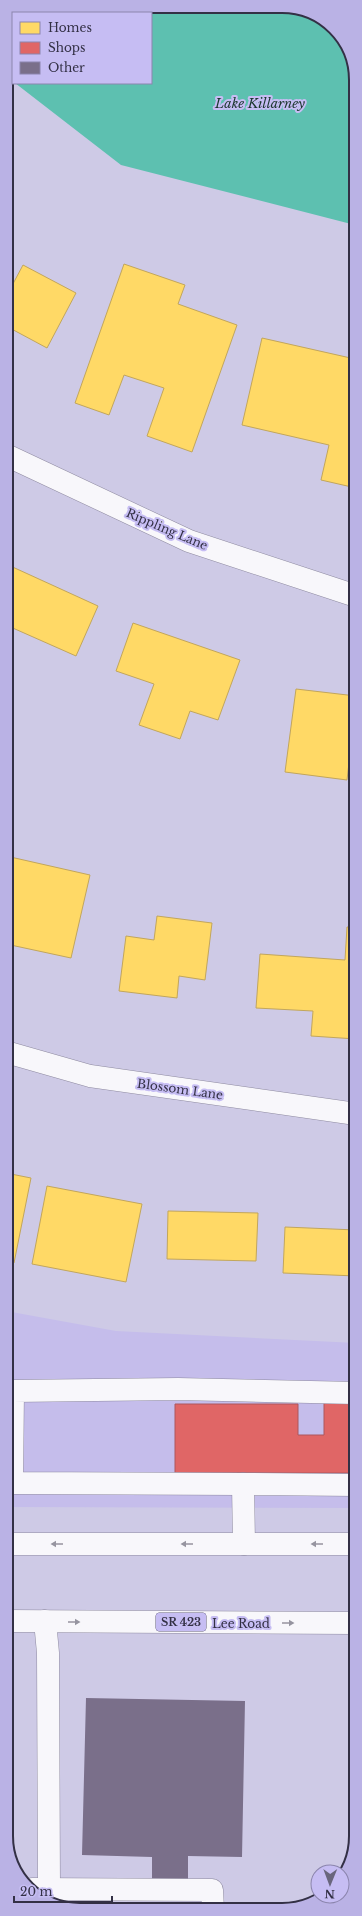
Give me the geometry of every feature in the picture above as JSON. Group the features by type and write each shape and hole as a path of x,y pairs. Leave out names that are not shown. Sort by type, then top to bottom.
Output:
{"street":[{"name":"Rippling Lane","path":"13,458 189,540 349,594"},
{"name":"Blossom Lane","path":"13,1054 90,1076 349,1113"},
{"path":"13,1391 178,1390 349,1393"},
{"path":"13,1483 349,1485"},
{"path":"243,1484 244,1544"},
{"path":"13,1544 349,1544"},
{"name":"Lee Road","path":"13,1621 349,1623"},
{"path":"45,1622 48,1653 40,1889 212,1890 213,1903"}],"shaded area":[{"path":"13,1312 116,1331 349,1343 349,1508 13,1507"}],"water":[{"name":"Lake Killarney","path":"152,13 295,14 308,18 323,27 335,39 342,50 347,63 349,80 349,223 121,165 16,84 152,84"}],"building: Homes":[{"path":"124,264 185,285 178,304 237,325 192,452 147,436 164,388 124,375 109,415 75,403"},
{"path":"23,265 76,293 47,348 13,330 13,284"},
{"path":"262,338 349,358 349,486 321,480 329,445 242,425"},
{"path":"13,567 98,606 76,656 13,628"},
{"path":"133,623 240,660 218,720 190,711 180,739 139,725 154,684 116,671"},
{"path":"296,689 349,695 349,763 347,780 285,772"},
{"path":"13,858 90,875 71,958 13,946"},
{"path":"157,916 212,923 205,980 179,976 177,998 119,991 126,936 154,940"},
{"path":"347,927 349,927 349,1039 311,1036 313,1011 256,1008 260,954 345,960"},
{"path":"13,1174 31,1178 13,1263"},
{"path":"47,1186 142,1204 126,1282 32,1264"},
{"path":"168,1211 258,1213 256,1261 167,1259"},
{"path":"285,1227 349,1230 349,1276 283,1273"}],"building: Shops":[{"path":"324,1402 349,1403 349,1473 175,1473 175,1404 298,1404 298,1435 324,1435"}],"building: Other":[{"path":"86,1698 245,1701 242,1857 188,1856 188,1884 152,1883 152,1857 82,1855"}]}
